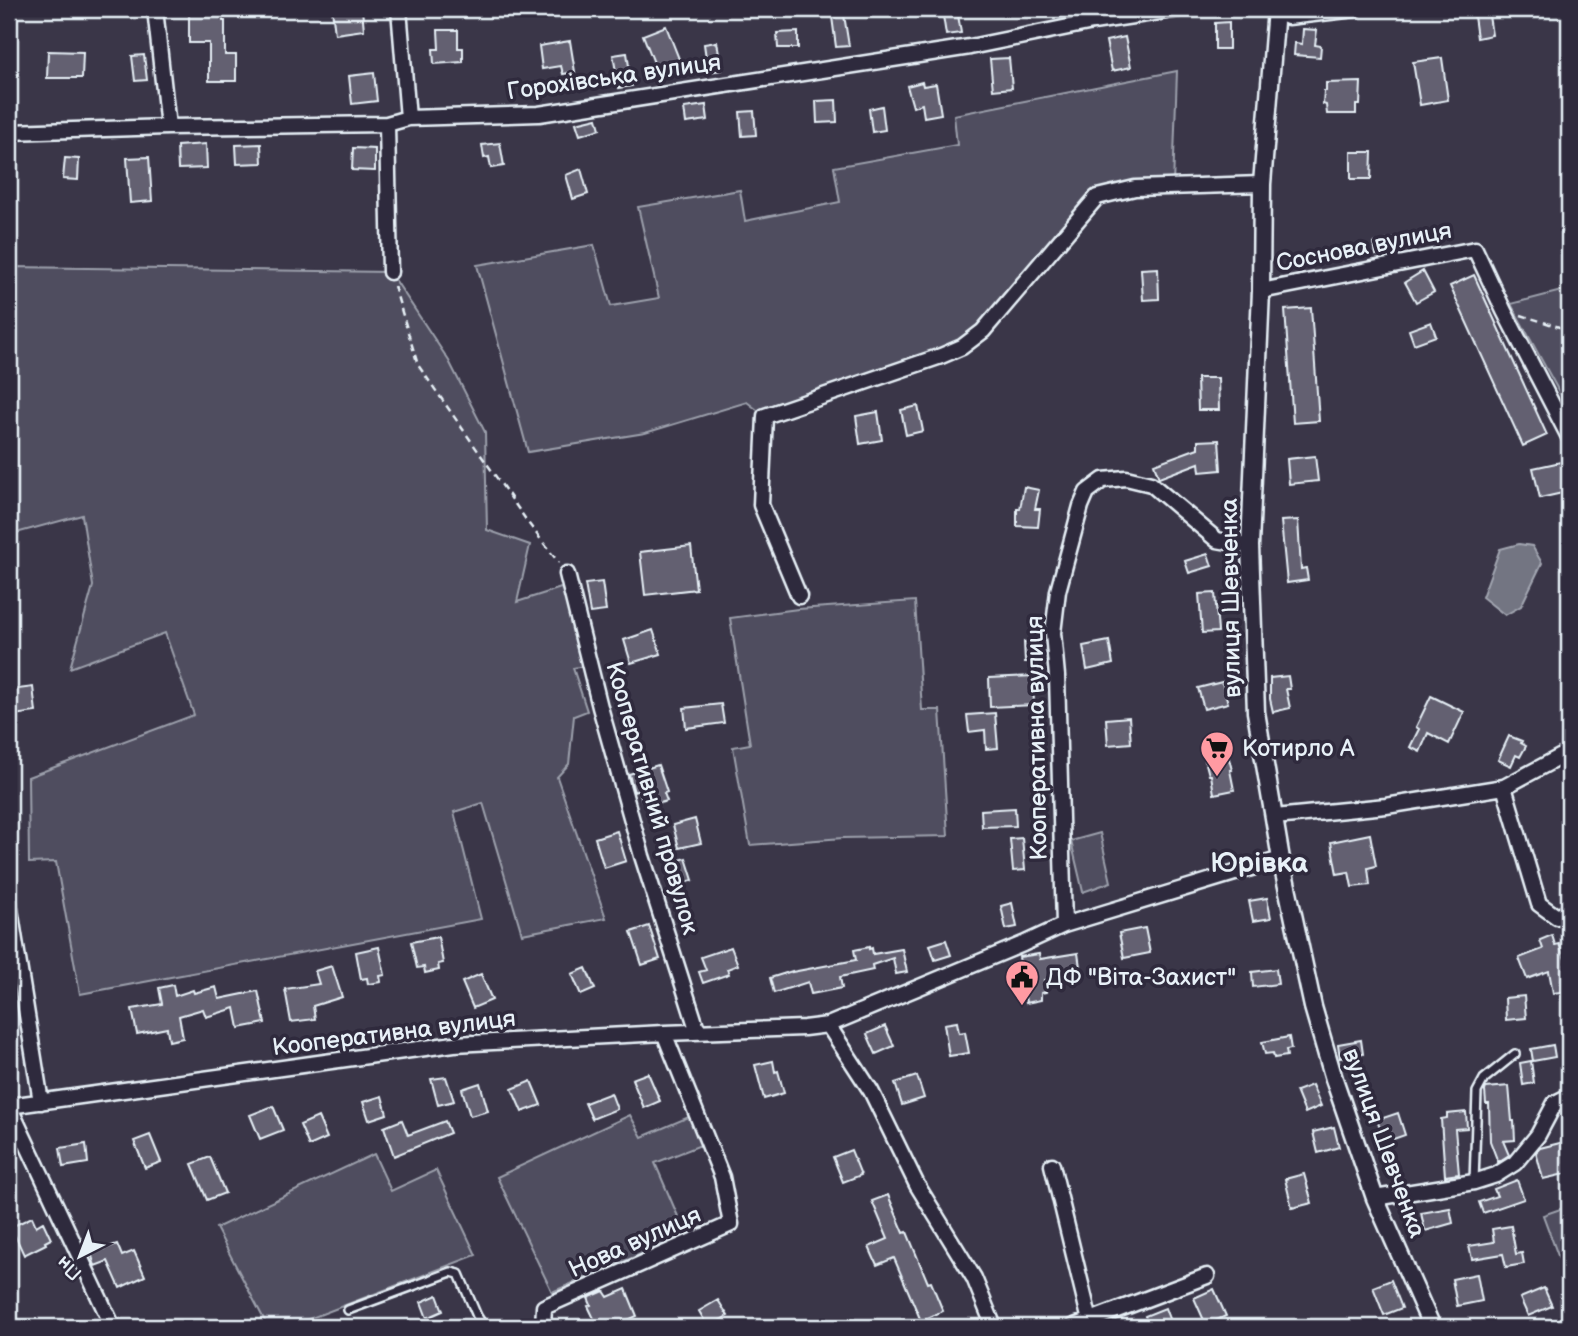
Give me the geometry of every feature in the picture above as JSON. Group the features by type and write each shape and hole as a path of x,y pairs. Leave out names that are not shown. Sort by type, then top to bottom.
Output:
{"street":[{"path":"155,9 168,127"},
{"path":"399,9 408,118"},
{"name":"Горохівська вулиця","path":"9,132 387,124 408,118 539,114 970,47 1093,22 1178,9"},
{"path":"1273,10 1288,17 1355,9"},
{"name":"вулиця Шевченка","path":"1273,10 1262,184 1261,291 1250,546 1256,712 1280,859 1313,1007 1334,1079 1375,1198 1433,1327"},
{"path":"387,124 390,272"},
{"path":"799,596 761,505 765,416 962,347 983,331 1097,197 1135,188 1262,184"},
{"name":"Соснова вулиця","path":"1261,291 1475,249 1569,437"},
{"name":"Кооперативна вулиця","path":"1064,925 1057,676 1053,633 1058,592 1087,492 1103,480 1126,478 1151,484 1217,540 1250,546"},
{"name":"Кооперативний провулок","path":"567,574 600,707 642,856 698,1032"},
{"path":"1275,817 1386,806 1504,786 1569,752"},
{"path":"1504,786 1538,904 1557,917 1569,911"},
{"name":"Кооперативна вулиця","path":"9,1106 454,1044 828,1025 1064,925 1280,859"},
{"path":"9,902 41,1102"},
{"path":"828,1025 872,1091 917,1185 974,1278 994,1327"},
{"name":"Нова вулиця","path":"543,1327 544,1307 731,1224 722,1177 664,1033"},
{"path":"1375,1198 1474,1182 1496,1175 1515,1163 1538,1135 1555,1103 1569,1096"},
{"path":"9,1106 113,1327"},
{"path":"1052,1165 1090,1321"},
{"path":"1072,1327 1206,1276"}],"lane":[{"path":"1474,1182 1477,1092 1484,1079 1515,1054"},
{"path":"348,1310 451,1272 459,1274 484,1327"}],"path":[{"path":"390,272 418,365 567,574"},
{"path":"1504,310 1569,330"}],"shaded area":[{"path":"1177,71 1173,186 1097,197 962,347 765,416 747,402 645,433 528,452 477,265 594,245 611,306 659,298 638,207 740,190 745,221 840,202 834,167 957,145 954,115"},
{"path":"9,267 390,272 449,361 485,432 487,530 530,545 517,602 561,588 569,602 584,666 573,668 587,711 574,716 569,764 557,777 606,918 522,934 483,803 454,812 481,919 80,994 56,862 29,863 28,777 194,715 165,633 70,668 93,586 82,515 9,535"},
{"path":"1569,289 1569,410 1511,304"},
{"path":"915,601 922,710 940,710 948,836 843,838 750,845 733,747 750,744 730,618 798,609"},
{"path":"1100,833 1111,882 1083,892 1071,841"},
{"path":"630,1115 642,1137 691,1116 701,1145 655,1163 686,1235 552,1292 497,1177"},
{"path":"374,1154 391,1191 436,1170 476,1255 288,1327 268,1327 216,1228"},
{"path":"1569,1206 1569,1269 1564,1272 1543,1215"}],"water":[{"path":"1519,544 1532,546 1542,563 1521,606 1505,615 1482,597 1500,549"}],"building":[{"path":"189,9 223,9 225,55 236,55 236,81 209,81 209,43 189,43"},
{"path":"332,9 362,9 364,30 335,34"},
{"path":"942,9 957,9 961,33 946,35"},
{"path":"1473,9 1488,9 1492,35 1477,38"},
{"path":"844,15 849,46 836,47 832,17"},
{"path":"1229,22 1229,49 1215,49 1215,23"},
{"path":"666,26 679,59 656,68 643,35"},
{"path":"1303,29 1317,30 1315,45 1321,46 1320,57 1294,55 1295,43 1302,44"},
{"path":"438,30 458,30 458,48 463,48 463,62 434,64 433,49 439,49"},
{"path":"798,32 798,48 778,48 777,33"},
{"path":"1125,37 1131,67 1112,71 1106,41"},
{"path":"570,41 575,72 563,74 561,66 542,69 539,46"},
{"path":"717,42 722,70 708,72 704,44"},
{"path":"48,51 83,52 82,78 47,78"},
{"path":"627,53 632,86 619,88 613,55"},
{"path":"144,55 147,80 135,81 132,56"},
{"path":"1009,58 1012,88 993,90 990,59"},
{"path":"1442,58 1448,100 1420,105 1413,62"},
{"path":"374,73 377,101 352,104 349,76"},
{"path":"922,82 923,86 936,84 941,114 924,117 922,104 913,107 907,86"},
{"path":"1361,82 1360,105 1356,105 1356,114 1327,114 1326,105 1323,104 1326,83"},
{"path":"836,100 837,122 817,123 816,101"},
{"path":"706,105 708,120 686,123 684,108"},
{"path":"882,106 885,130 872,132 869,109"},
{"path":"754,111 756,135 742,136 740,112"},
{"path":"597,118 600,129 580,135 576,123"},
{"path":"500,143 504,166 491,168 489,157 484,158 482,145"},
{"path":"206,144 207,168 178,169 177,146"},
{"path":"261,144 262,163 237,164 236,145"},
{"path":"353,148 375,149 375,171 352,170"},
{"path":"1351,152 1372,152 1371,179 1351,179"},
{"path":"149,157 152,201 130,203 127,158"},
{"path":"65,158 79,159 78,180 63,179"},
{"path":"581,169 588,194 573,199 566,175"},
{"path":"1395,239 1397,252 1376,255 1374,243"},
{"path":"1158,268 1159,299 1143,300 1141,269"},
{"path":"1423,271 1434,292 1416,302 1405,282"},
{"path":"1474,275 1547,435 1523,446 1450,286"},
{"path":"1311,308 1319,421 1293,423 1285,310"},
{"path":"1431,322 1436,336 1414,344 1409,330"},
{"path":"1197,378 1218,378 1219,410 1198,410"},
{"path":"918,406 923,431 906,435 901,410"},
{"path":"878,412 882,440 860,444 856,416"},
{"path":"1219,440 1221,470 1200,472 1199,463 1159,478 1154,464 1198,448 1198,441"},
{"path":"1315,456 1318,481 1289,484 1287,459"},
{"path":"1561,462 1567,492 1540,498 1533,468"},
{"path":"1024,487 1039,490 1035,509 1040,509 1038,527 1017,526 1017,509 1020,509"},
{"path":"1298,520 1301,569 1306,568 1308,580 1287,583 1281,521"},
{"path":"691,546 696,589 645,595 640,552"},
{"path":"1208,554 1212,566 1189,573 1185,561"},
{"path":"602,582 606,611 590,613 585,584"},
{"path":"1215,593 1218,632 1202,633 1199,594"},
{"path":"653,630 661,654 631,663 624,640"},
{"path":"1036,641 1037,662 1025,662 1024,642"},
{"path":"1109,641 1113,664 1087,670 1083,646"},
{"path":"1033,676 1034,705 990,707 989,678"},
{"path":"1288,676 1290,689 1286,689 1290,708 1273,712 1270,678"},
{"path":"1222,682 1228,703 1204,709 1198,688"},
{"path":"33,687 36,712 14,715 10,690"},
{"path":"1431,696 1464,712 1449,744 1428,733 1420,752 1410,747"},
{"path":"721,704 724,723 686,728 684,708"},
{"path":"995,713 998,748 986,749 985,730 969,732 967,715"},
{"path":"1129,717 1131,743 1108,745 1106,719"},
{"path":"1509,736 1522,741 1526,746 1520,757 1516,755 1511,766 1498,760"},
{"path":"1228,755 1234,790 1214,794 1205,760"},
{"path":"658,765 667,792 664,793 667,801 656,804 654,796 642,800 639,790 634,792 629,774"},
{"path":"1015,808 1016,826 982,827 981,810"},
{"path":"695,819 701,843 679,848 673,825"},
{"path":"617,831 626,861 604,868 595,838"},
{"path":"1370,834 1376,866 1368,868 1370,885 1352,887 1349,872 1337,874 1331,842"},
{"path":"1022,838 1025,870 1013,871 1010,839"},
{"path":"686,858 693,880 675,886 668,864"},
{"path":"1267,898 1271,918 1253,921 1249,901"},
{"path":"1012,903 1017,927 1006,929 1001,906"},
{"path":"649,926 660,959 642,965 631,932"},
{"path":"1145,928 1150,953 1124,958 1119,933"},
{"path":"1552,935 1567,964 1569,991 1553,993 1549,971 1527,979 1519,958 1543,949 1540,940"},
{"path":"438,937 443,963 438,964 439,970 425,973 424,967 417,968 411,942"},
{"path":"946,940 951,955 935,960 930,945"},
{"path":"379,947 385,975 380,976 381,982 368,984 367,978 361,979 356,952"},
{"path":"731,947 738,965 727,969 729,974 703,983 699,972 706,970 701,957"},
{"path":"872,948 873,954 902,949 907,972 896,974 893,958 872,965 873,970 840,977 842,988 811,994 808,982 774,993 770,978 792,971 856,960 854,950"},
{"path":"1078,953 1081,974 1044,980 1046,992 1041,993 1041,1000 1026,1003 1019,957 1039,954 1040,959"},
{"path":"332,966 342,997 313,1006 315,1019 291,1022 285,989 319,984 315,971"},
{"path":"586,968 595,989 581,995 572,974"},
{"path":"1276,969 1278,984 1253,987 1252,972"},
{"path":"481,974 492,1000 473,1008 462,982"},
{"path":"173,985 175,996 216,987 219,999 258,991 265,1023 239,1028 235,1008 206,1017 203,1009 179,1016 183,1038 169,1041 167,1028 137,1034 132,1009 162,1004 159,988"},
{"path":"1524,996 1526,1018 1506,1020 1505,998"},
{"path":"957,1022 959,1033 965,1032 969,1053 949,1056 944,1024"},
{"path":"885,1026 894,1046 876,1054 867,1034"},
{"path":"1289,1037 1291,1049 1286,1050 1287,1056 1274,1058 1273,1053 1265,1054 1262,1042"},
{"path":"1361,1040 1363,1054 1340,1058 1338,1044"},
{"path":"1553,1045 1555,1057 1533,1061 1531,1049"},
{"path":"773,1061 784,1093 764,1099 755,1065"},
{"path":"1531,1061 1534,1083 1523,1085 1520,1063"},
{"path":"648,1073 660,1101 644,1108 632,1079"},
{"path":"917,1076 924,1098 902,1105 895,1083"},
{"path":"446,1077 454,1101 438,1105 431,1079"},
{"path":"531,1081 541,1105 522,1112 512,1089"},
{"path":"480,1083 488,1111 470,1116 462,1089"},
{"path":"1312,1085 1321,1106 1305,1113 1296,1091"},
{"path":"1509,1086 1515,1140 1503,1141 1509,1155 1498,1162 1490,1141 1489,1104 1486,1104 1485,1091 1486,1088"},
{"path":"611,1093 617,1109 592,1119 585,1103"},
{"path":"382,1096 387,1114 369,1120 363,1102"},
{"path":"273,1106 283,1130 260,1139 250,1115"},
{"path":"1466,1112 1467,1128 1455,1129 1459,1174 1445,1176 1441,1119 1447,1118 1447,1114"},
{"path":"1398,1113 1405,1135 1385,1142 1377,1120"},
{"path":"318,1117 327,1138 309,1146 300,1125"},
{"path":"402,1120 408,1135 445,1121 450,1133 394,1156 384,1127"},
{"path":"1334,1127 1339,1147 1318,1153 1313,1132"},
{"path":"150,1135 161,1162 145,1168 134,1141"},
{"path":"1564,1142 1569,1173 1543,1179 1536,1152 1540,1148"},
{"path":"86,1144 88,1163 63,1167 60,1148"},
{"path":"851,1150 861,1175 843,1182 833,1157"},
{"path":"210,1157 225,1193 207,1200 192,1164"},
{"path":"1304,1174 1312,1203 1292,1208 1285,1179"},
{"path":"1517,1180 1524,1199 1483,1213 1479,1202 1497,1196 1494,1189"},
{"path":"888,1195 943,1311 921,1321 894,1258 877,1265 869,1247 888,1239 872,1201"},
{"path":"1450,1208 1453,1223 1425,1231 1421,1213"},
{"path":"32,1217 36,1226 43,1222 51,1239 24,1255 11,1227"},
{"path":"1511,1226 1516,1254 1522,1253 1524,1264 1506,1267 1503,1254 1472,1259 1469,1246 1494,1242 1492,1229"},
{"path":"117,1244 122,1256 134,1251 145,1276 120,1288 108,1261 95,1266 91,1253"},
{"path":"1477,1274 1482,1301 1457,1306 1452,1279"},
{"path":"1391,1280 1402,1308 1384,1315 1373,1287"},
{"path":"1544,1288 1552,1306 1528,1316 1520,1298"},
{"path":"626,1289 637,1316 612,1327 598,1327 588,1306 591,1305 588,1298 604,1291 608,1297"},
{"path":"1214,1289 1226,1316 1206,1325 1194,1298"},
{"path":"437,1295 443,1311 427,1318 421,1302"},
{"path":"718,1300 728,1316 708,1327 699,1311"},
{"path":"1165,1308 1172,1327 1149,1327 1145,1316"}],"place":[{"name":"Котирло А","path":"1217,778"},
{"name":"ДФ \"Віта-Захист\"","path":"1022,1007"}],"district":[{"name":"Юрівка","path":"1259,863"}]}
